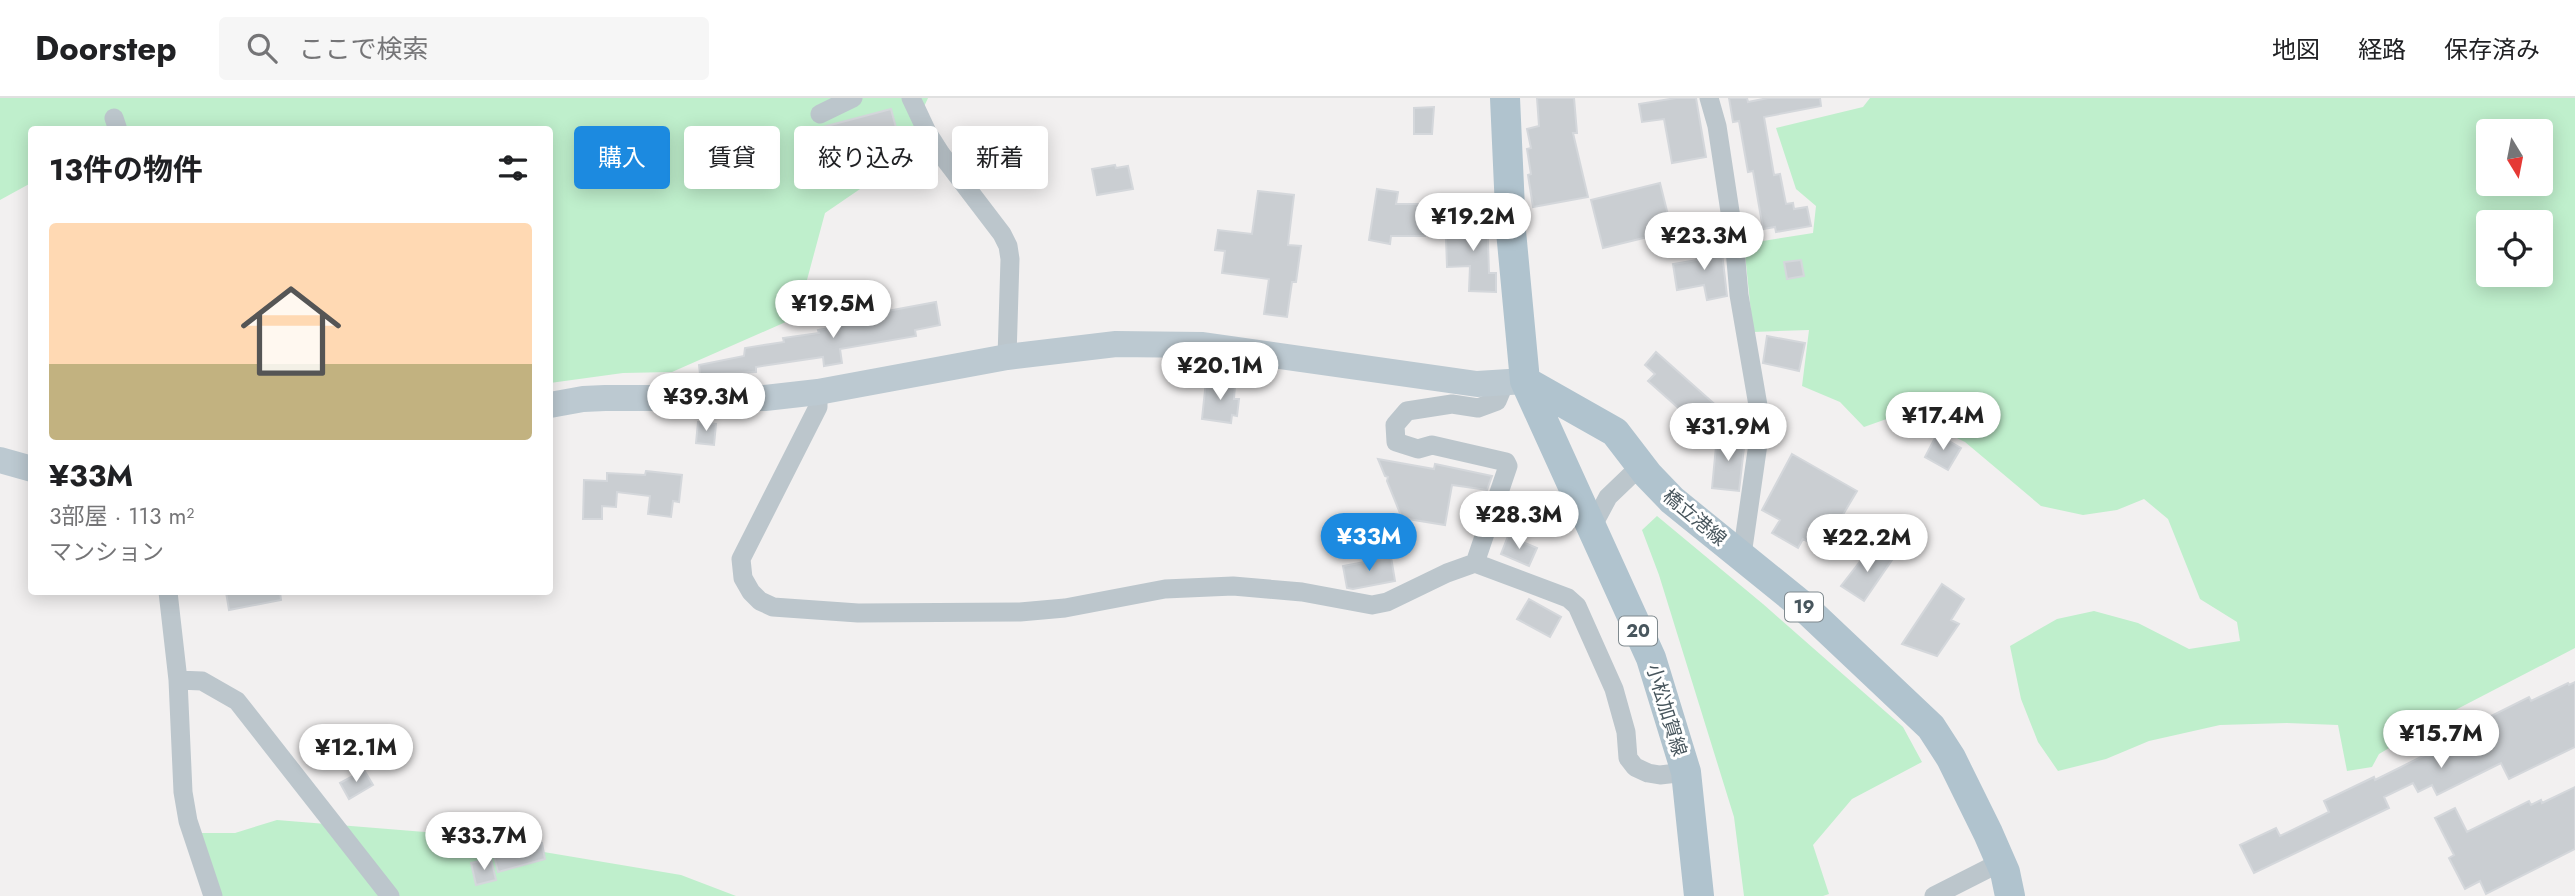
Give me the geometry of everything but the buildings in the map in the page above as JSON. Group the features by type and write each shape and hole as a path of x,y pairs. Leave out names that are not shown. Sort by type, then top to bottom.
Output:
{"main road":[{"path":"1506,98 1515,382"},
{"name":"橋立港線","path":"1515,382 1615,432 1648,475 1672,500 1804,607 1931,727 1951,758 2001,862 2010,896"},
{"name":"小松加賀線","path":"1515,382 1592,527 1651,658 1686,772 1699,896"}],"street":[{"path":"820,114 853,98"},
{"path":"911,98 934,143 1003,234 1008,247 1007,357"},
{"path":"1709,98 1717,126 1734,238 1739,295 1761,423 1742,555"},
{"path":"553,404 583,398 765,398 818,393 1007,357 1116,344 1203,345 1477,384 1515,382"},
{"path":"1475,563 1508,466 1506,462 1432,445 1418,449 1407,446 1396,442 1395,425 1408,411 1452,404 1478,408 1497,401 1515,382"},
{"path":"818,393 818,407 741,559 743,578 751,592 760,601 773,607 858,613 1020,612 1065,608 1165,589 1233,586 1302,592 1371,605 1387,603 1447,573 1475,563 1568,598 1577,606 1614,689 1626,732 1628,758 1635,767 1648,773 1660,775 1686,772"},
{"path":"0,460 28,468"},
{"path":"1592,527 1608,497 1632,474 1648,475"},
{"path":"168,595 178,680 183,792 188,821 213,896"},
{"path":"178,680 202,681 237,701 390,896"},
{"path":"1934,896 2001,862"}],"green space":[{"path":"0,98 928,98 915,126 794,126 794,189 860,189 825,213 797,317 672,372 623,373 553,383 553,126 28,126 28,185 0,200"},
{"path":"1870,98 2575,98 2575,648 2438,719 2379,754 2372,767 2347,771 2338,725 2287,723 2220,725 2149,741 2106,759 2058,771 2038,742 2021,699 2010,646 2057,619 2094,611 2138,623 2189,649 2240,641 2237,622 2200,599 2168,519 2144,499 2117,510 2083,515 2041,506 1965,442 1936,428 1895,416 1864,427 1840,402 1802,386 1809,330 1753,332 1744,244 1813,233 1816,206 1796,189 1776,128 1863,107"},
{"path":"1657,516 1763,604 1903,727 1922,762 1852,799 1813,845 1829,894 1744,896 1734,817 1659,575 1642,530"},
{"path":"277,820 425,832 681,875 736,896 221,896 198,833 235,833"}]}
